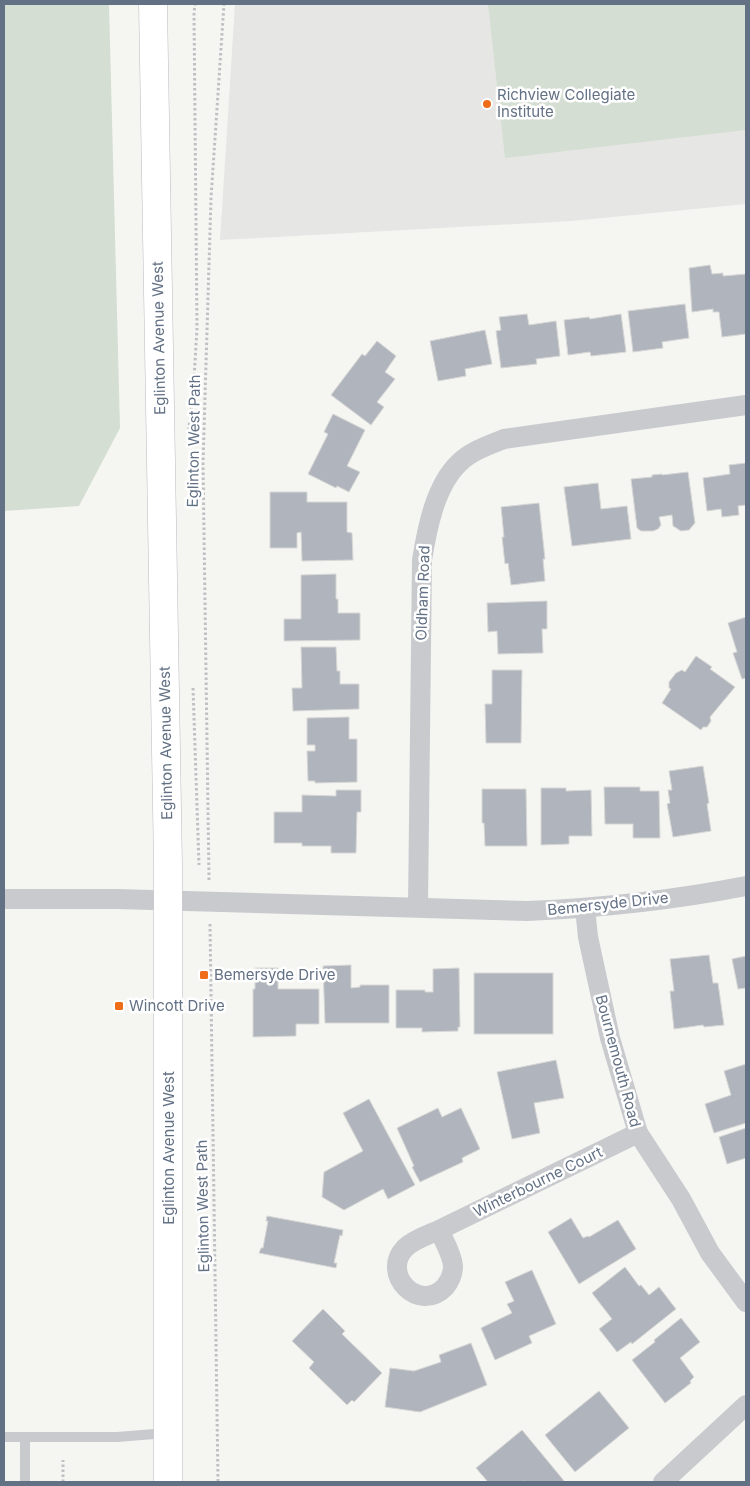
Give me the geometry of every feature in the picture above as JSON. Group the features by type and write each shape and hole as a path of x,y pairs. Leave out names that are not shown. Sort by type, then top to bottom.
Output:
{"main road":[{"name":"Eglinton Avenue West","path":"153,4 168,901 168,1482"}],"street":[{"name":"Oldham Road","path":"418,907 422,560 431,516 446,481 459,463 478,450 504,439 746,405"},
{"name":"Bemersyde Drive","path":"168,901 527,911 585,908 674,898 746,886"},
{"path":"4,899 168,901"},
{"name":"Bournemouth Road","path":"585,908 588,936 610,1038 638,1133 681,1199 710,1253 746,1302"},
{"name":"Winterbourne Court","path":"439,1230 638,1133"},
{"path":"662,1482 746,1405"}],"lane":[{"path":"4,1437 117,1437 167,1433"},
{"path":"25,1437 25,1482"}],"path":[{"path":"187,442 193,396 197,328 195,4"},
{"name":"Eglinton West Path","path":"209,880 203,464 211,198 224,4"},
{"path":"193,687 199,865"},
{"name":"Eglinton West Path","path":"210,929 218,1482"},
{"path":"63,1460 63,1482"}],"shaded area":[{"path":"4,4 109,4 120,428 79,506 4,511"},
{"name":"Richview Collegiate Institute","path":"235,4 746,4 746,204 572,221 220,240"},
{"path":"488,4 746,4 746,130 505,158"}],"building":[{"path":"710,265 712,274 723,273 723,276 746,274 746,334 722,337 719,312 713,312 713,309 692,312 689,268"},
{"path":"685,304 689,338 662,342 663,348 633,352 628,311"},
{"path":"527,314 529,325 556,321 560,356 536,359 537,364 501,368 496,331 501,330 499,317"},
{"path":"621,314 626,352 591,356 590,352 568,355 564,320 589,317 590,319"},
{"path":"485,330 492,364 465,369 466,376 438,381 430,341"},
{"path":"377,341 396,356 385,372 395,379 377,402 384,407 371,425 331,395 362,354 365,356"},
{"path":"333,414 365,430 347,466 360,472 349,492 337,486 336,488 308,474 328,434 324,432"},
{"path":"746,463 746,505 738,506 739,515 722,517 721,509 707,511 703,478 730,474 729,465"},
{"path":"688,472 695,523 689,530 681,531 673,526 672,515 659,517 661,525 653,531 641,531 637,528 631,479"},
{"path":"598,483 601,509 627,506 631,539 572,546 564,487"},
{"path":"270,492 307,492 307,502 347,502 347,532 352,533 353,560 302,561 301,532 297,533 297,548 270,548"},
{"path":"539,503 545,559 543,559 545,581 511,585 508,563 505,564 501,507"},
{"path":"336,574 338,613 360,613 360,640 284,641 284,619 301,619 301,575"},
{"path":"547,601 547,629 542,629 543,653 498,654 497,631 488,632 487,603"},
{"path":"746,617 746,678 742,679 733,653 737,652 728,623"},
{"path":"301,647 336,647 337,671 340,671 340,684 359,684 359,709 293,711 292,688 302,688"},
{"path":"696,656 735,687 710,717 711,721 707,727 703,727 701,730 662,703 671,689 669,688 669,682 676,673 682,670 685,672"},
{"path":"492,670 522,670 521,743 486,743 485,704 492,704"},
{"path":"349,717 349,739 357,739 357,782 315,783 315,781 308,781 307,751 315,751 315,745 307,745 307,718"},
{"path":"703,766 711,831 673,837 667,804 670,803 668,790 672,790 669,771"},
{"path":"604,787 640,787 640,791 659,791 660,838 633,838 633,824 605,824"},
{"path":"541,788 566,788 566,791 591,790 592,836 569,836 569,844 541,845"},
{"path":"482,789 526,789 527,846 485,846 484,823 482,823"},
{"path":"336,790 361,790 361,812 357,812 356,853 331,853 331,846 302,846 302,843 274,843 274,812 302,812 302,795 336,796"},
{"path":"709,955 713,983 718,983 724,1025 704,1027 703,1025 674,1029 670,991 674,991 670,959"},
{"path":"746,956 746,988 738,989 732,959"},
{"path":"351,965 351,988 360,987 360,985 389,985 389,1023 325,1023 323,966"},
{"path":"255,968 278,968 278,989 319,989 319,1024 296,1024 296,1036 253,1037"},
{"path":"459,968 460,1027 458,1027 458,1031 422,1032 422,1028 396,1028 396,990 425,990 425,992 433,992 433,969"},
{"path":"474,973 553,973 553,1034 474,1034"},
{"path":"556,1060 564,1098 534,1103 540,1133 512,1139 497,1072"},
{"path":"746,1064 746,1123 714,1133 705,1104 731,1095 724,1071"},
{"path":"369,1099 415,1185 388,1199 383,1189 344,1210 322,1197 324,1172 363,1151 343,1113"},
{"path":"438,1108 442,1117 461,1108 480,1149 462,1158 463,1162 420,1182 397,1128"},
{"path":"746,1128 746,1158 727,1164 719,1137"},
{"path":"267,1216 343,1230 342,1236 340,1235 334,1263 337,1263 336,1268 259,1253 261,1248 263,1248 268,1221 266,1221"},
{"path":"571,1218 583,1238 589,1237 618,1220 636,1249 579,1284 548,1232"},
{"path":"625,1267 639,1286 641,1285 649,1295 659,1287 676,1309 632,1344 631,1342 617,1352 599,1329 612,1319 592,1293"},
{"path":"532,1270 556,1324 529,1336 532,1343 495,1360 481,1328 512,1313 507,1304 514,1301 505,1282"},
{"path":"323,1309 345,1331 342,1334 382,1373 354,1402 352,1400 347,1405 309,1368 314,1362 292,1341"},
{"path":"681,1318 700,1342 680,1358 694,1377 690,1381 691,1383 665,1403 632,1360"},
{"path":"471,1343 487,1385 420,1412 385,1407 390,1368 414,1371 441,1362 439,1355"},
{"path":"599,1391 629,1428 575,1472 545,1435"},
{"path":"522,1430 565,1482 488,1482 476,1468"}],"place":[{"name":"Richview Collegiate Institute","path":"487,104"},
{"name":"Bemersyde Drive","path":"204,975"},
{"name":"Wincott Drive","path":"119,1006"}]}
